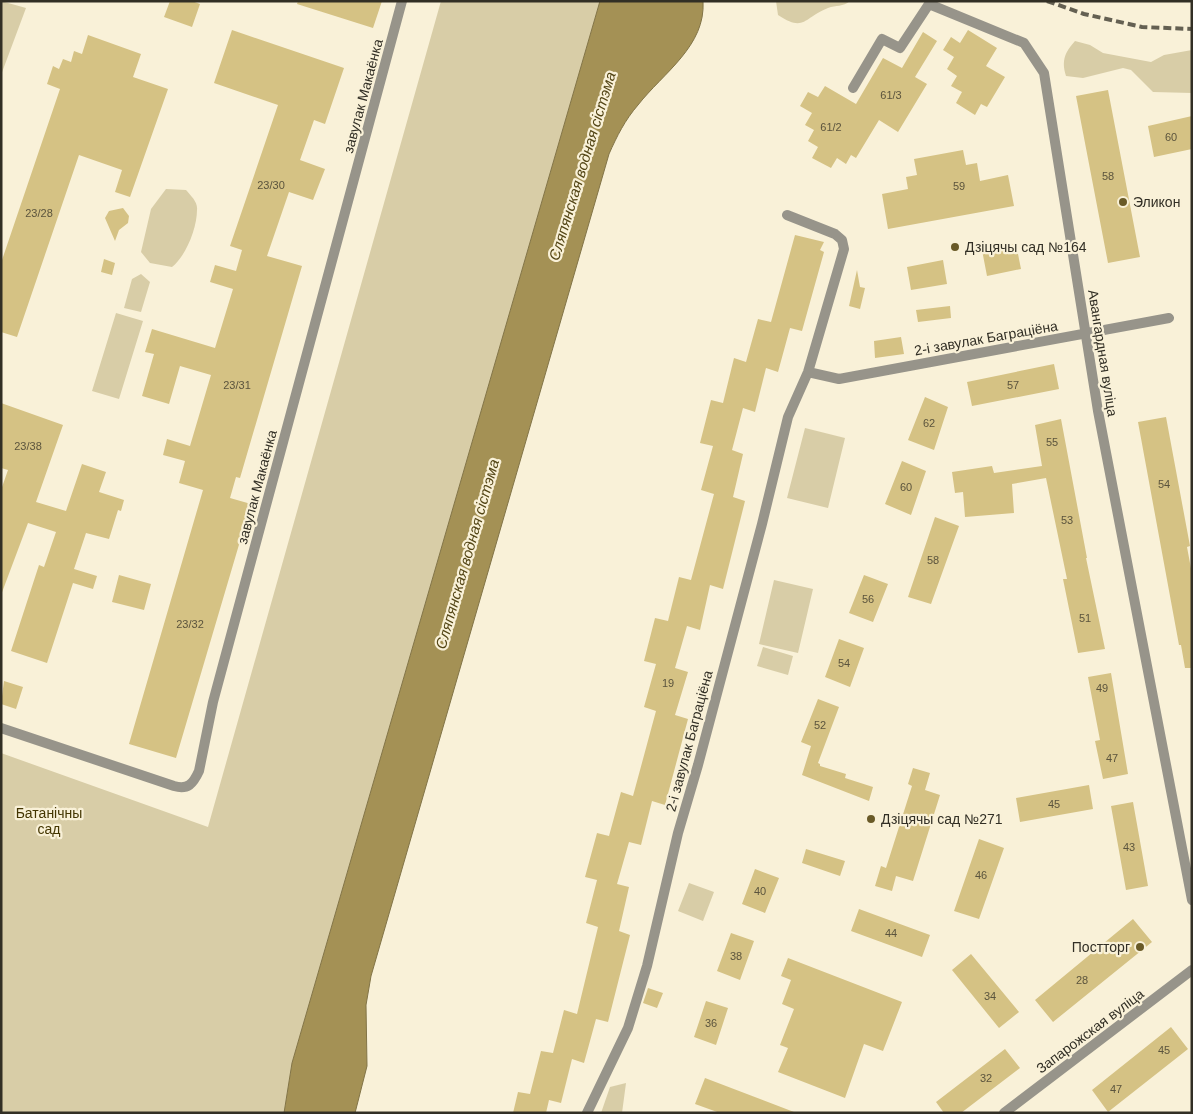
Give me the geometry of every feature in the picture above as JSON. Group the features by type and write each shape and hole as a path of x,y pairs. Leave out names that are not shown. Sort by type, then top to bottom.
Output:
{"street":[{"name":"завулак Макаёнка","path":"1,728 174,786 189,787 195,781 199,771 213,702 402,1"},
{"name":"Авангардная вуліца","path":"854,88 882,39 900,48 929,4 1024,43 1044,73 1085,334 1192,900"},
{"name":"2-і завулак Баграціёна","path":"587,1113 628,1028 647,966 678,833 762,524 788,417 808,372 844,249 842,240 835,234 787,215"},
{"name":"2-і завулак Баграціёна","path":"808,372 839,379 1169,318"},
{"name":"Запарожская вуліца","path":"1004,1113 1192,970"}],"green space":[{"path":"1,1 26,8 1,75"},
{"name":"Батанічны сад","path":"441,1 600,1 292,1063 284,1113 1,1113 1,753 208,827"},
{"path":"776,1 850,1 828,8 804,22 794,23 778,15"},
{"path":"1075,41 1090,45 1103,53 1151,62 1164,55 1192,50 1192,93 1153,92 1131,70 1123,68 1083,78 1066,76 1065,57"},
{"path":"166,189 186,190 194,199 197,207 197,217 190,241 182,256 172,267 150,263 141,252 151,209"},
{"path":"141,274 150,282 141,312 124,308 132,279"},
{"path":"116,313 143,321 119,399 92,391"},
{"path":"805,428 845,438 828,508 787,498"},
{"path":"774,580 813,589 798,653 759,644"},
{"path":"763,647 793,656 788,675 757,666"},
{"path":"689,883 714,892 703,921 678,911"},
{"path":"626,1083 622,1113 601,1113 610,1087"}],"water":[{"name":"Сляпянская водная сістэма","path":"600,1 703,1 702,17 698,32 690,45 681,58 633,111 609,154 371,976 366,1005 367,1066 355,1113 284,1113 292,1063"}],"building":[{"path":"170,1 192,1 200,4 192,27 164,17"},
{"path":"298,1 382,1 373,28 297,4"},
{"path":"232,30 344,68 325,124 314,120 300,160 325,169 313,200 289,192 267,256 302,266 240,478 236,477 230,498 251,504 176,758 129,744 203,490 179,483 185,461 163,455 167,439 190,446 211,375 180,366 169,404 142,396 154,354 145,352 152,329 215,348 233,289 210,282 215,265 236,271 242,250 230,246 278,105 214,83"},
{"path":"968,30 997,48 986,66 1005,77 987,107 981,104 975,115 956,103 962,92 951,86 957,76 947,69 954,57 943,50 951,37 960,43"},
{"path":"923,32 937,41 915,77 927,84 898,132 879,120 856,158 851,155 846,164 837,158 831,168 812,158 818,147 808,141 814,130 805,125 812,113 800,106 808,92 818,97 825,86 856,104 883,58 902,68"},
{"path":"88,35 141,54 133,77 168,89 130,197 115,192 122,170 79,155 17,337 1,332 1,263 60,89 47,84 53,66 59,69 63,59 71,62 74,51 82,54"},
{"path":"1108,90 1140,257 1108,263 1076,96"},
{"path":"1192,116 1192,149 1154,157 1148,126"},
{"path":"963,150 966,165 977,163 980,181 1008,175 1014,206 888,229 882,194 908,189 906,177 917,175 914,159"},
{"path":"123,208 129,216 128,223 119,230 115,241 105,218 109,211"},
{"path":"795,235 824,242 820,250 824,252 802,331 790,328 778,372 766,368 755,412 743,408 732,450 743,454 733,497 745,501 723,589 710,585 700,630 687,626 675,668 688,672 675,715 688,719 665,805 652,801 641,845 629,842 617,884 629,887 619,931 630,935 608,1022 596,1019 584,1063 572,1059 561,1103 549,1100 546,1113 513,1113 518,1092 530,1094 541,1051 553,1053 564,1010 577,1014 598,927 586,923 597,880 585,877 597,833 609,836 621,792 633,796 656,711 644,707 656,664 644,661 655,618 668,621 679,577 691,580 714,494 701,490 713,446 700,443 711,400 723,403 734,358 746,362 758,319 771,322"},
{"path":"1016,244 1021,269 987,276 982,250"},
{"path":"104,259 115,263 112,275 101,272"},
{"path":"943,260 947,284 911,290 907,267"},
{"path":"857,270 860,287 865,288 860,309 849,306"},
{"path":"950,306 951,318 918,322 916,310"},
{"path":"901,337 904,354 875,358 874,341"},
{"path":"1054,364 1059,389 972,406 967,382"},
{"path":"925,397 948,407 934,450 908,440"},
{"path":"1,403 63,425 36,502 66,511 82,464 106,472 99,492 124,500 121,511 118,510 109,539 86,533 74,569 97,576 93,589 73,583 47,663 11,651 39,565 44,567 56,532 28,523 1,595 1,490 8,470 1,468"},
{"path":"1166,417 1190,546 1187,547 1192,574 1192,668 1185,668 1181,645 1179,645 1138,422"},
{"path":"1061,419 1086,558 1105,649 1078,653 1063,579 1067,579 1046,478 1012,484 1014,513 965,517 963,492 955,493 952,472 992,466 994,473 1042,466 1035,425"},
{"path":"902,461 926,471 911,515 885,504"},
{"path":"935,517 959,526 931,604 908,597"},
{"path":"119,575 151,584 144,610 112,602"},
{"path":"864,575 888,584 873,622 849,613"},
{"path":"839,639 864,648 850,687 825,677"},
{"path":"1111,673 1128,774 1103,779 1095,741 1100,740 1088,677"},
{"path":"4,681 23,687 16,709 1,704"},
{"path":"818,699 839,707 818,763 820,766 846,774 845,778 873,787 869,801 802,775 811,746 801,742"},
{"path":"913,768 930,773 925,790 940,795 913,881 896,876 892,891 875,886 881,866 886,868 912,786 908,784"},
{"path":"1089,785 1093,809 1020,822 1016,798"},
{"path":"1133,802 1148,886 1126,890 1111,806"},
{"path":"979,839 1004,848 979,919 954,911"},
{"path":"806,849 845,861 840,876 802,863"},
{"path":"755,869 779,878 765,913 742,904"},
{"path":"859,909 930,935 922,957 851,931"},
{"path":"1133,919 1152,942 1053,1022 1035,1000"},
{"path":"731,933 754,941 740,980 717,971"},
{"path":"971,954 1019,1012 999,1028 952,970"},
{"path":"788,958 902,1002 883,1051 864,1044 845,1098 778,1072 788,1048 780,1045 794,1009 782,1004 791,980 781,976"},
{"path":"648,988 663,993 657,1008 643,1003"},
{"path":"706,1001 728,1008 716,1045 694,1037"},
{"path":"1171,1027 1188,1049 1108,1112 1092,1090"},
{"path":"1005,1049 1020,1068 961,1113 944,1113 936,1102"},
{"path":"705,1078 794,1113 720,1113 695,1104"}],"railway":[{"path":"1047,1 1084,14 1142,27 1192,29"}],"place":[{"name":"Эликон","path":"1123,202"},
{"name":"Дзіцячы сад №164","path":"955,247"},
{"name":"Дзіцячы сад №271","path":"871,819"},
{"name":"Постторг","path":"1140,947"}]}
